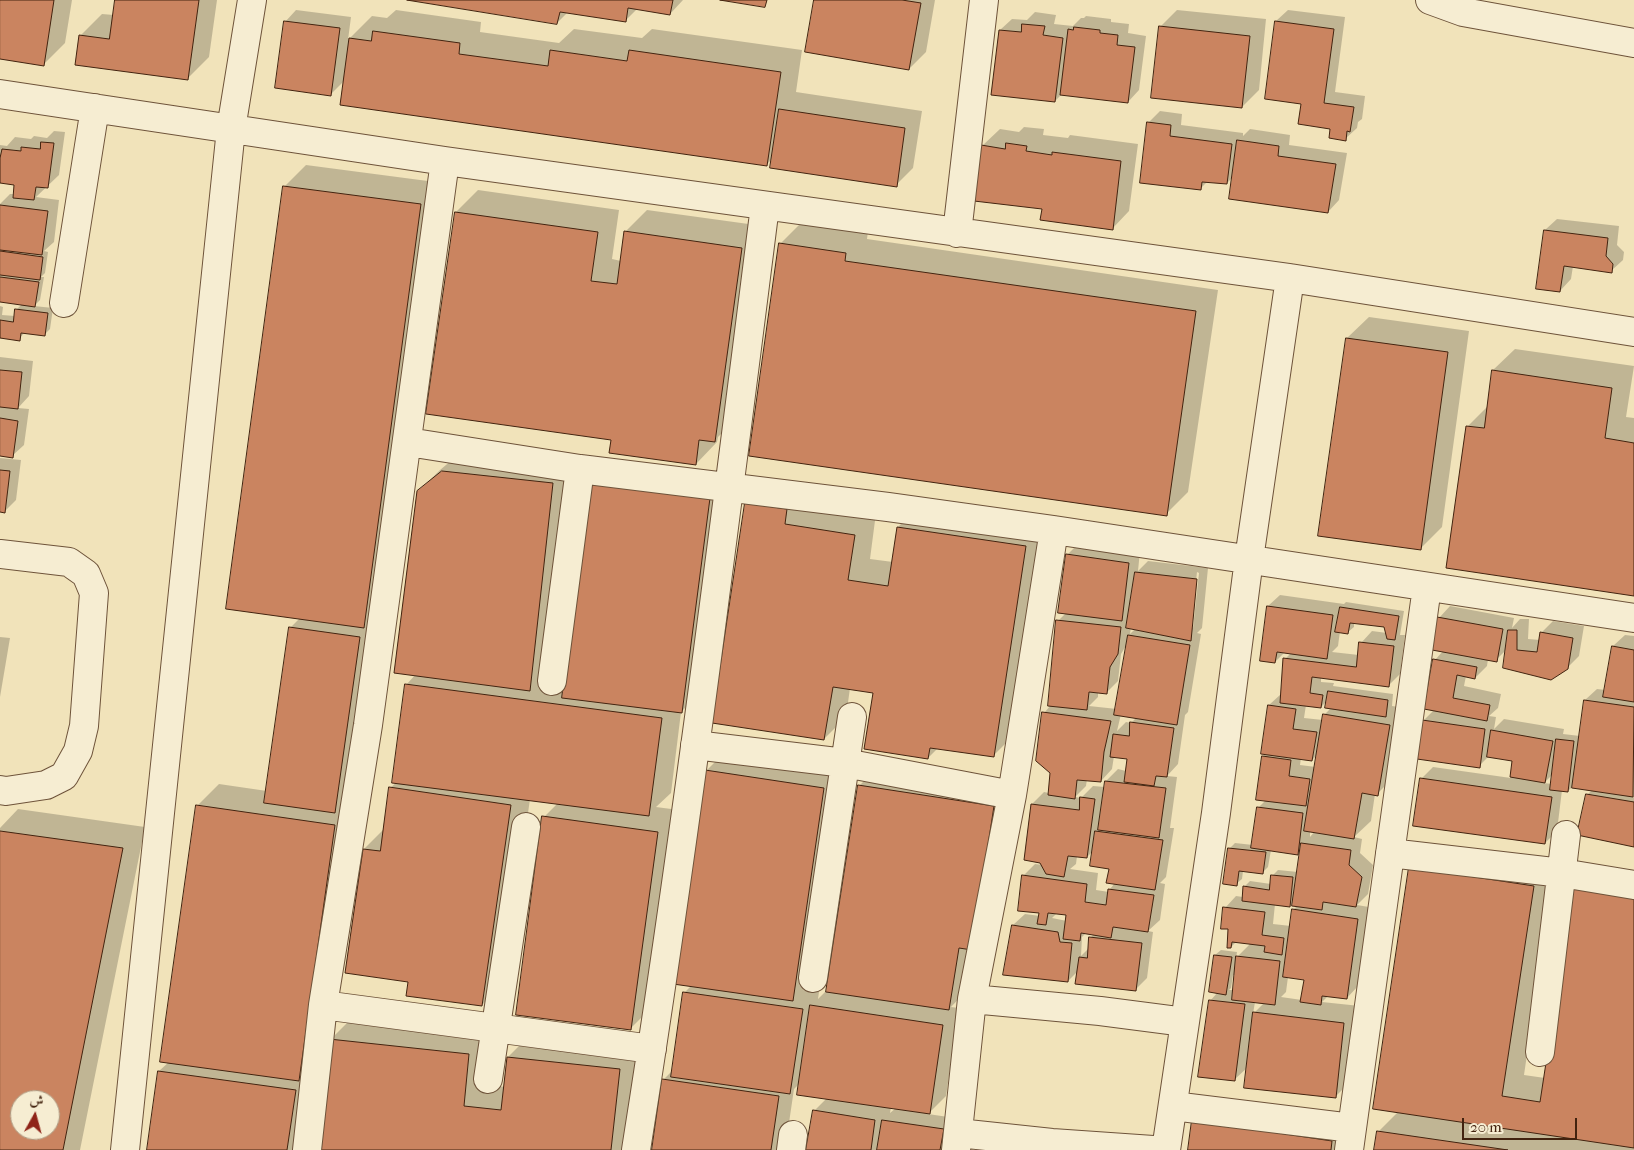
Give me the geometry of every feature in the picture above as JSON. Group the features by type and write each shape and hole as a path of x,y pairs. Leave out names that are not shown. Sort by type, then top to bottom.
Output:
{"street":[{"path":"125,1150 231,129 252,0"},
{"path":"957,233 984,0"},
{"path":"1430,0 1463,12 1634,43"},
{"path":"0,94 445,161 1290,278 1634,332"},
{"path":"64,303 95,108"},
{"path":"307,1150 323,1005 368,725 445,161"},
{"path":"636,1150 695,745 765,206"},
{"path":"1166,1150 1216,813 1249,559 1290,278"},
{"path":"408,442 580,469 888,507 1054,530 1634,618"},
{"path":"552,681 580,469"},
{"path":"1054,530 1012,795 972,999 957,1142 1052,1143 1153,1150"},
{"path":"0,554 69,562 86,574 94,593 84,726 78,751 64,776 46,785 6,791 0,790"},
{"path":"1173,1106 1350,1139 1427,587"},
{"path":"813,978 852,717"},
{"path":"695,745 845,763 1012,795"},
{"path":"488,1079 526,827"},
{"path":"1540,1052 1566,835"},
{"path":"1390,853 1562,873 1634,885"},
{"path":"972,999 1100,1011 1185,1022"},
{"path":"323,1005 652,1049"}],"building":[{"path":"0,0 54,0 44,66 0,59"},
{"path":"115,0 199,0 188,80 75,65 79,35 109,39"},
{"path":"407,0 673,0 670,15 628,8 626,22 560,12 557,24"},
{"path":"720,0 767,0 765,7"},
{"path":"814,0 902,0 921,3 909,70 805,52"},
{"path":"284,21 340,28 331,96 275,88"},
{"path":"1275,21 1334,29 1324,103 1354,107 1350,132 1347,131 1346,141 1329,138 1330,129 1298,124 1301,104 1265,99"},
{"path":"1022,24 1045,26 1043,35 1063,38 1055,102 991,95 999,30 1021,32"},
{"path":"1159,26 1250,36 1242,108 1151,98"},
{"path":"1074,27 1100,30 1100,33 1118,35 1117,45 1135,47 1128,103 1060,95 1068,29 1073,30"},
{"path":"373,31 460,43 459,54 548,66 550,50 627,61 629,50 781,72 767,166 340,105 349,38 371,41"},
{"path":"779,109 905,128 897,187 770,168"},
{"path":"1147,122 1171,125 1170,136 1232,144 1227,184 1202,182 1201,190 1140,183"},
{"path":"1237,140 1279,146 1278,156 1336,164 1328,213 1229,199"},
{"path":"41,142 54,143 48,188 36,187 34,200 13,198 14,185 0,183 2,149 21,151 21,147 40,149"},
{"path":"1006,143 1027,146 1026,151 1052,155 1052,152 1121,161 1113,230 1040,220 1042,209 974,201 981,145 1005,149"},
{"path":"283,186 421,204 364,628 226,609"},
{"path":"0,205 48,211 42,255 0,250"},
{"path":"455,212 598,232 591,281 617,284 624,231 742,248 715,442 699,440 696,465 609,453 611,440 426,414"},
{"path":"1544,230 1608,238 1606,256 1613,264 1612,273 1564,266 1560,292 1536,289"},
{"path":"779,243 846,253 845,261 1196,311 1167,516 749,456"},
{"path":"0,251 43,257 40,280 0,275"},
{"path":"0,277 39,282 35,307 0,302"},
{"path":"15,309 48,313 45,336 21,333 20,341 0,338 0,320 13,322"},
{"path":"1346,338 1448,352 1421,550 1318,536"},
{"path":"0,370 22,372 18,409 0,407"},
{"path":"1492,370 1612,388 1605,438 1634,443 1634,596 1446,568 1466,426 1484,428"},
{"path":"0,418 18,421 13,458 0,456"},
{"path":"0,470 10,471 5,513 0,512"},
{"path":"442,471 553,483 530,691 394,673 417,491"},
{"path":"589,483 710,498 682,713 562,698"},
{"path":"745,503 787,509 785,524 855,535 848,580 888,586 897,527 1026,546 994,757 930,748 928,759 864,749 873,693 833,687 824,740 712,723"},
{"path":"1066,554 1129,563 1122,621 1058,613"},
{"path":"1135,572 1197,579 1191,641 1126,628"},
{"path":"1267,606 1333,615 1327,659 1277,652 1275,663 1260,661"},
{"path":"1340,607 1399,616 1395,640 1387,639 1384,627 1350,623 1348,634 1335,632"},
{"path":"1437,617 1503,629 1497,662 1432,650"},
{"path":"1056,620 1121,627 1118,654 1110,667 1107,694 1089,692 1087,710 1048,706"},
{"path":"289,627 360,637 335,813 264,803"},
{"path":"1508,630 1517,630 1517,650 1537,652 1540,632 1573,638 1568,669 1551,680 1503,668"},
{"path":"1128,635 1190,645 1177,725 1114,715"},
{"path":"1359,642 1394,646 1389,687 1312,677 1310,693 1323,695 1321,708 1280,703 1283,658 1356,667"},
{"path":"1612,646 1634,650 1634,702 1603,697"},
{"path":"1433,659 1477,667 1475,679 1457,675 1453,698 1490,705 1487,721 1424,709"},
{"path":"405,684 662,718 649,816 392,783"},
{"path":"1328,691 1388,700 1386,717 1325,708"},
{"path":"1584,700 1634,707 1633,797 1572,788"},
{"path":"1268,705 1296,709 1293,729 1317,732 1312,761 1261,754"},
{"path":"1042,712 1111,721 1104,752 1101,782 1077,780 1075,799 1048,795 1050,773 1036,761"},
{"path":"1323,714 1390,725 1378,796 1362,793 1354,839 1304,831"},
{"path":"1422,720 1485,729 1480,768 1417,759"},
{"path":"1130,722 1174,728 1167,777 1156,776 1154,786 1124,782 1127,759 1110,757 1113,734 1129,736"},
{"path":"1491,730 1553,741 1545,783 1510,777 1512,761 1487,757"},
{"path":"1556,739 1574,741 1568,792 1550,790"},
{"path":"1262,756 1291,760 1289,776 1310,779 1306,806 1256,800"},
{"path":"705,770 824,788 793,1001 673,984"},
{"path":"1420,778 1552,797 1545,844 1413,826"},
{"path":"1105,781 1166,788 1159,838 1098,830"},
{"path":"858,785 994,806 972,950 959,948 949,1010 826,992"},
{"path":"389,787 511,805 482,1006 406,996 408,982 345,973 363,849 380,851"},
{"path":"1586,794 1634,802 1634,847 1577,835"},
{"path":"1080,797 1095,799 1087,858 1068,856 1064,877 1046,874 1040,863 1024,860 1031,804 1079,810"},
{"path":"196,805 335,825 299,1081 160,1062"},
{"path":"1257,807 1303,813 1298,855 1251,848"},
{"path":"542,816 658,832 631,1030 516,1015"},
{"path":"0,831 123,848 63,1150 0,1150"},
{"path":"1095,831 1163,840 1155,890 1106,883 1109,869 1090,866"},
{"path":"1301,843 1351,850 1349,865 1362,877 1356,907 1323,902 1322,910 1292,906"},
{"path":"1228,848 1266,852 1263,874 1239,871 1237,886 1223,884"},
{"path":"1409,867 1534,886 1502,1096 1540,1102 1573,886 1634,895 1634,1148 1373,1109"},
{"path":"1022,875 1087,884 1085,902 1106,905 1108,889 1154,895 1148,932 1113,927 1111,938 1081,933 1080,941 1063,939 1066,915 1048,913 1046,925 1037,924 1039,913 1018,911"},
{"path":"1271,875 1293,877 1290,907 1242,901 1243,886 1269,890"},
{"path":"1223,907 1265,912 1262,935 1284,938 1282,955 1264,952 1265,946 1232,942 1231,948 1227,948 1228,929 1221,929"},
{"path":"1292,909 1358,919 1347,999 1322,996 1321,1005 1300,1002 1304,980 1283,977"},
{"path":"1012,925 1058,932 1060,942 1072,943 1068,982 1003,975"},
{"path":"1089,937 1142,943 1136,991 1075,984 1079,957 1087,958"},
{"path":"1214,955 1232,957 1226,995 1209,992"},
{"path":"1236,956 1280,961 1275,1005 1232,1000"},
{"path":"683,992 803,1009 790,1094 671,1077"},
{"path":"1209,1000 1245,1004 1235,1081 1198,1077"},
{"path":"810,1005 943,1025 930,1114 797,1095"},
{"path":"1253,1012 1344,1023 1336,1098 1244,1088"},
{"path":"329,1039 469,1054 464,1106 501,1110 507,1057 620,1069 611,1150 317,1150"},
{"path":"158,1071 296,1090 287,1150 147,1150"},
{"path":"662,1079 779,1096 771,1150 652,1150"},
{"path":"813,1110 875,1120 871,1150 806,1150"},
{"path":"882,1120 944,1129 940,1150 877,1150"},
{"path":"1192,1120 1332,1141 1331,1150 1188,1150"},
{"path":"1377,1131 1508,1150 1374,1150"}]}
